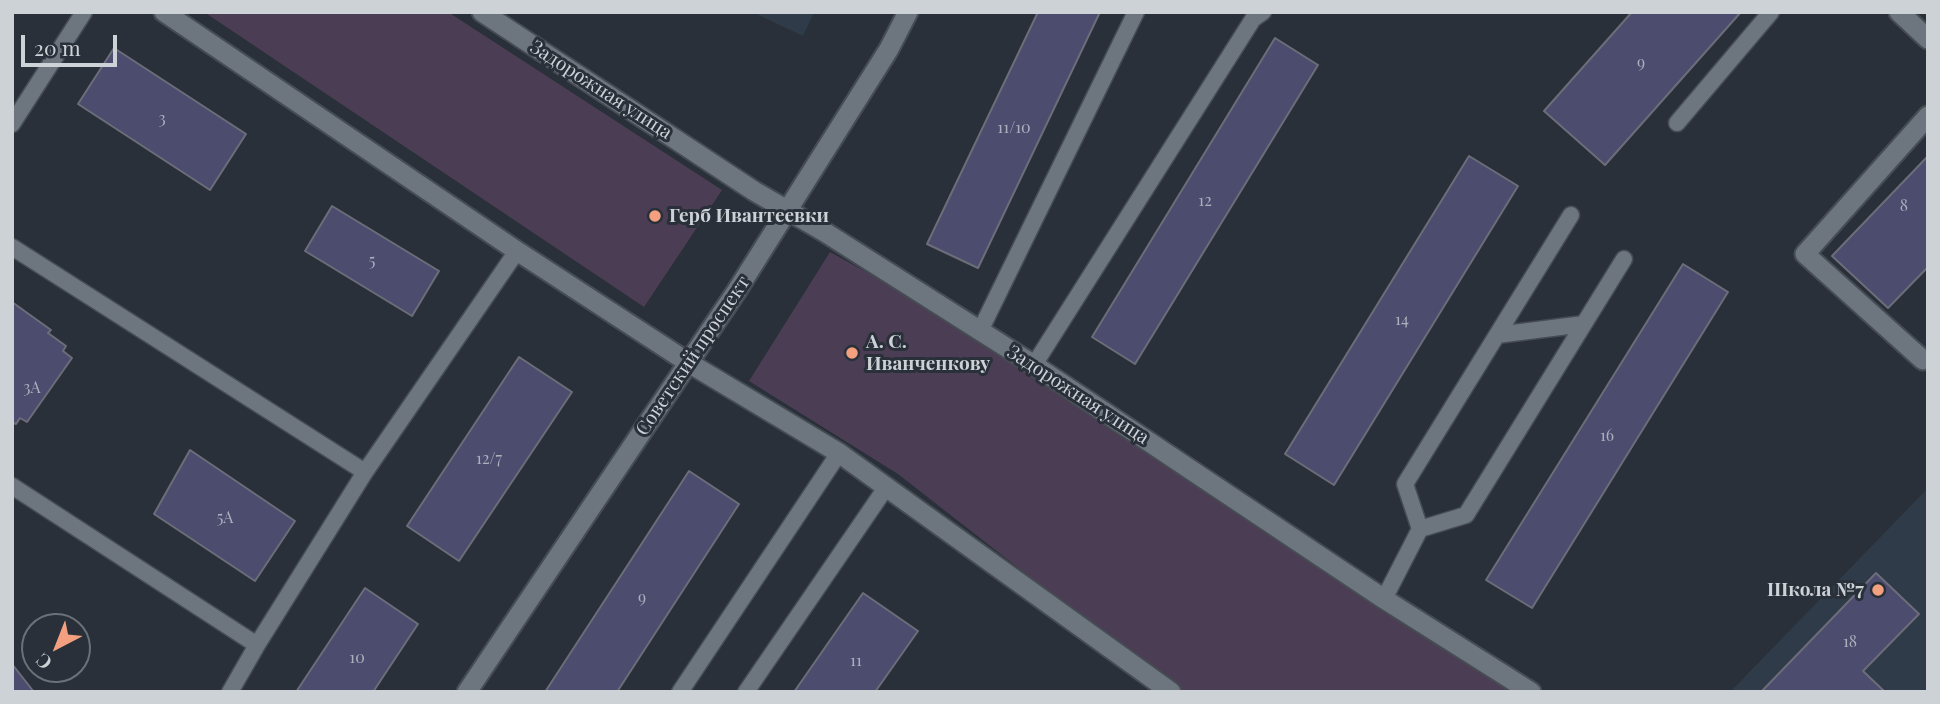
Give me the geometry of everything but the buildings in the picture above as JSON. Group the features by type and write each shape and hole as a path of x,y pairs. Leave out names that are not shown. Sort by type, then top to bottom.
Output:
{"street":[{"path":"164,12 517,251 689,363 839,453 1171,692"},
{"name":"Задорожная улица","path":"482,12 787,210 1034,365 1384,599 1531,692"},
{"name":"Советский проспект","path":"467,692 689,363 889,49 908,12"},
{"path":"1899,12 1928,39"},
{"path":"1923,360 1805,254 1928,116"}],"lane":[{"path":"12,124 84,12"},
{"path":"980,331 1136,12"},
{"path":"1034,365 1252,19 1263,12"},
{"path":"1677,124 1771,12"},
{"path":"1384,599 1420,528 1405,484 1571,215"},
{"path":"12,247 365,472"},
{"path":"230,692 365,472 517,251"},
{"path":"1420,528 1466,515 1624,259"},
{"path":"1497,335 1584,324"},
{"path":"680,692 839,453"},
{"path":"12,486 257,645"},
{"path":"746,692 886,489"}],"shaded area":[{"path":"204,12 448,12 722,190 644,307"},
{"path":"752,12 814,12 803,36"},
{"path":"830,252 1034,365 1543,692 1177,692 898,474 749,381"},
{"name":"Школа №7","path":"1928,488 1928,692 1730,692"}],"place":[{"name":"Герб Ивантеевки","path":"655,216"},
{"name":"А. С. Иванченкову","path":"852,353"},
{"name":"Школа №7","path":"1878,590"}]}
